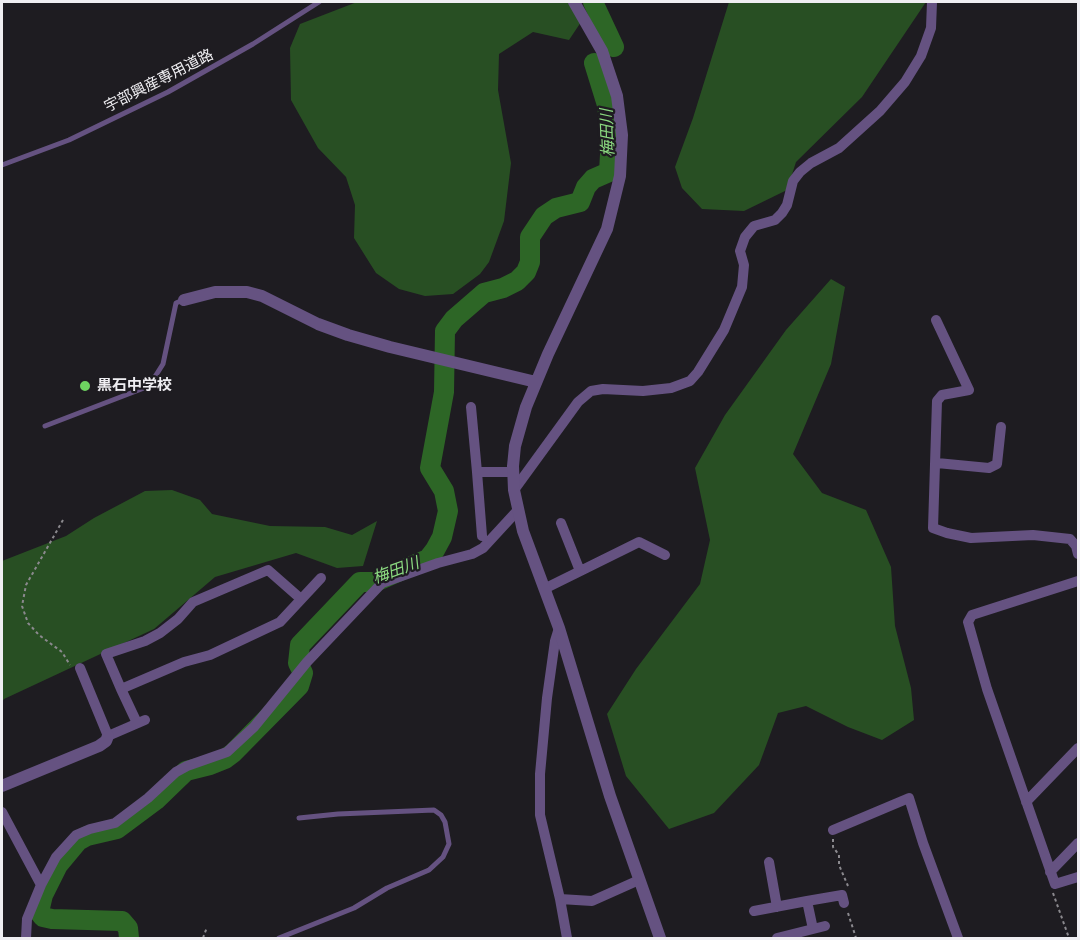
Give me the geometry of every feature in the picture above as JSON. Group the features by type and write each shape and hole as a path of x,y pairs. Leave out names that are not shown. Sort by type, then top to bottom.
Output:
{"street":[{"path":"574,2 602,51 617,96 622,135 620,176 607,229 526,406 515,446 514,490 523,531 546,588 610,796 660,939"},
{"path":"514,490 578,402 591,391 664,389 690,381 698,372 724,330 742,287 744,265 740,251 745,237 754,226 775,220 787,206 794,181 800,172 839,148 880,111 904,82 921,56 931,28 932,2"},
{"path":"184,300 215,292 248,292 262,296 318,324 348,335 536,382"},
{"path":"936,320 969,390 942,395 937,400 937,463 933,528 971,538 1033,535 1070,539 1076,546 1078,554"},
{"path":"471,407 482,536"},
{"path":"937,463 989,468 997,464 1001,426"},
{"path":"477,472 513,472"},
{"path":"26,939 27,919 40,885 56,857 76,835 115,823 148,798 176,772 227,752 254,727 301,671 382,584 438,562 472,554 483,548 518,510"},
{"path":"561,523 580,571"},
{"path":"546,588 639,542 665,555"},
{"path":"2,786 99,746 106,741 108,736 141,722 121,688 106,654 145,642 178,619 193,602 268,570 300,599"},
{"path":"121,688 184,662 210,655 280,622 321,578"},
{"path":"1078,581 972,615 968,622 987,689 1055,884 1078,877"},
{"path":"559,628 551,668 540,774 540,815 567,939"},
{"path":"76,667 108,736"},
{"path":"1026,802 1078,748"},
{"path":"833,830 909,798 922,843 958,939"},
{"path":"2,812 40,885"},
{"path":"1050,872 1078,843"},
{"path":"769,862 777,907"},
{"path":"560,899 592,900 639,880"},
{"path":"754,911 842,895 844,903"},
{"path":"807,901 813,929"},
{"path":"777,939 825,926"}],"lane":[{"name":"宇部興産専用道路","path":"2,165 69,140 168,92 253,45 319,2"},
{"path":"45,426 144,388 151,382 163,364 176,303 184,300"},
{"path":"279,939 354,908 387,888 429,870 443,857 448,844 445,822 434,810 299,818"}],"path":[{"path":"63,520 26,585 22,606 28,623 39,635 63,652 76,667"},
{"path":"203,939 207,927"}],"green space":[{"path":"357,2 581,2 585,16 569,40 533,32 499,54 498,90 511,163 504,221 489,262 480,274 453,294 425,296 399,289 376,273 354,238 355,205 346,177 318,148 291,100 290,48 300,24"},
{"path":"729,2 926,2 862,97 796,162 787,190 744,211 702,209 682,188 675,167 693,118"},
{"path":"831,279 845,287 831,364 793,454 822,493 866,510 891,567 895,626 911,688 914,720 882,740 848,727 806,706 778,713 759,765 714,813 669,829 626,776 607,714 636,669 700,584 710,540 695,468 725,415 786,330"},
{"path":"172,490 200,500 212,514 270,526 325,527 352,535 377,521 363,566 337,568 296,553 215,577 154,629 4,699 2,702 2,561 66,536 145,491"}],"waterway":[{"name":"梅田川","path":"593,2 614,47"},
{"name":"梅田川","path":"129,938 128,928 122,921 43,917 39,912 43,895 58,865 78,841 87,836 117,829 156,800 186,771 210,765 233,753 299,686 303,673 298,663 300,645 360,582 375,582 428,559 435,550 442,537 448,511 444,491 430,468 444,392 445,331 454,319 484,293 517,281 526,272 530,262 530,237 544,216 556,208 580,202 586,187 593,179 609,172 611,137 607,105 594,63"}],"place":[{"name":"黒石中学校","path":"85,386"}]}
